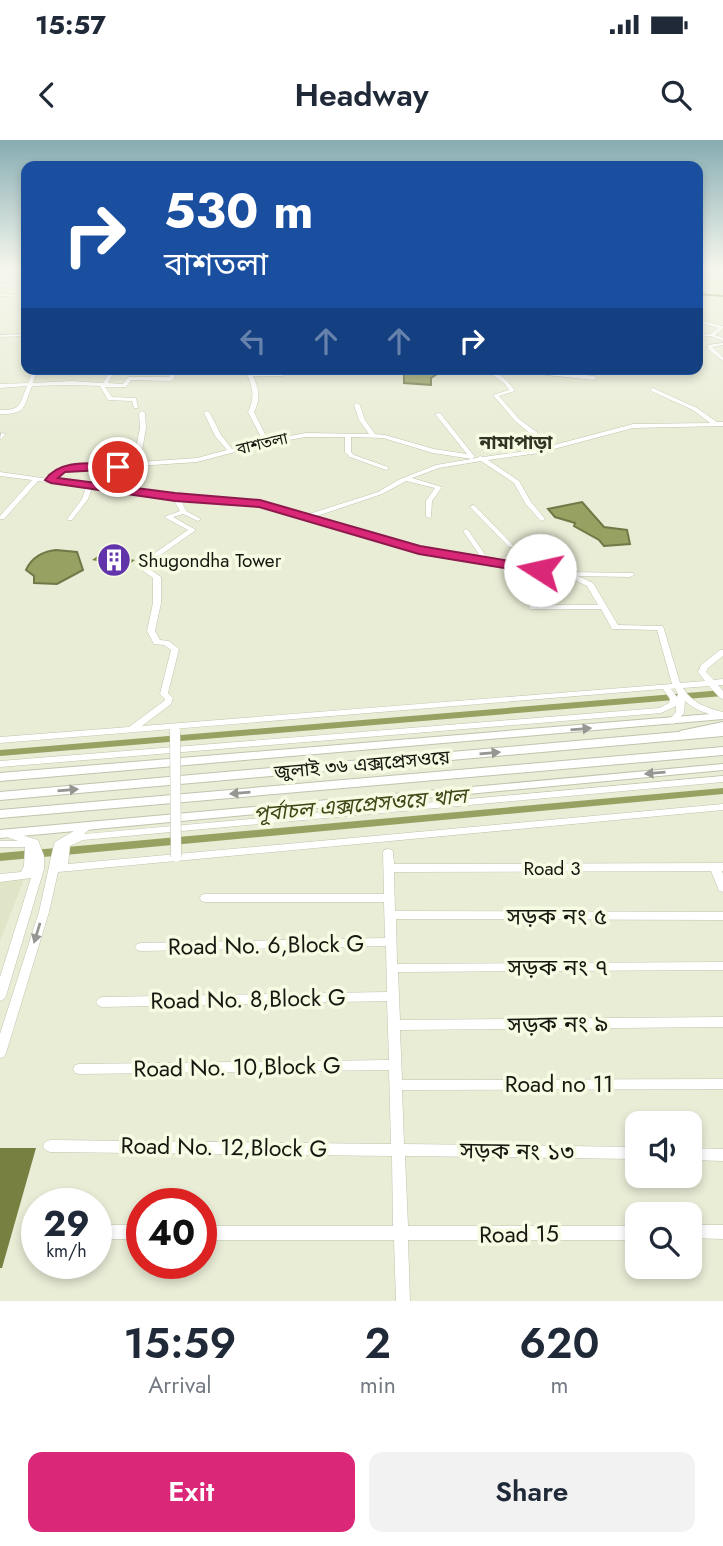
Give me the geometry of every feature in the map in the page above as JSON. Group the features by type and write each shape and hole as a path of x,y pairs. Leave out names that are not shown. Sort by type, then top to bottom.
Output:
{"highway":[{"name":"জুলাই ৩৬ এক্সপ্রেসওয়ে","path":"0,796 723,732"},
{"name":"জুলাই ৩৬ এক্সপ্রেসওয়ে","path":"0,814 723,751"}],"main road":[{"path":"0,778 676,717 723,716"},
{"path":"668,737 723,726"},
{"path":"1,837 723,766"}],"street":[{"path":"706,323 721,327 712,335"},
{"path":"703,336 723,334"},
{"path":"0,336 21,335"},
{"path":"712,335 723,345"},
{"path":"723,345 710,346 723,360"},
{"path":"0,412 18,411 25,401 33,375"},
{"path":"103,385 110,375"},
{"path":"0,386 71,383 124,386 130,377 171,379 173,375"},
{"path":"251,375 257,385 256,403 251,412 266,442"},
{"path":"495,375 506,382 511,392 496,395 517,420 552,447"},
{"path":"565,375 594,378"},
{"path":"103,385 110,399 134,400 136,407"},
{"path":"653,390 695,410 723,430"},
{"path":"358,405 362,420 373,435"},
{"path":"136,465 143,428 142,413"},
{"path":"207,413 218,436 230,450"},
{"path":"438,414 476,458 517,482 528,503 542,519"},
{"path":"309,516 380,493 438,466 476,458 539,451 633,426 723,424"},
{"name":"বাশতলা","path":"51,480 56,472 63,469 197,460 230,450 306,435 373,435 433,451 476,458"},
{"path":"538,435 523,439 539,451"},
{"path":"348,436 348,452 352,456 386,468"},
{"path":"0,474 175,497 260,504 419,550 569,574 631,575"},
{"path":"2,518 37,478"},
{"path":"407,479 439,487 429,501 429,516"},
{"path":"71,519 85,499 89,486"},
{"path":"175,497 184,512 198,519"},
{"path":"473,507 511,546"},
{"path":"132,729 168,702 169,698 164,694 165,680 175,649 166,643 158,642 151,631 157,578 140,566 193,530 167,517 184,512"},
{"path":"466,531 481,553 483,561"},
{"path":"569,574 590,584 615,627 660,628 675,690 676,717"},
{"path":"533,607 604,607"},
{"path":"723,652 704,667 702,672 723,696"},
{"path":"0,740 675,690 723,682"},
{"path":"675,690 690,705 723,709"},
{"path":"0,764 661,710 673,704 675,690"},
{"path":"699,707 723,716"},
{"path":"145,728 145,733 175,731 195,729 195,724"},
{"path":"175,731 176,857"},
{"path":"62,844 82,837 723,779"},
{"path":"58,866 201,856 723,807"},
{"path":"0,1053 58,866 62,844 87,827"},
{"path":"0,996 32,871 33,846 1,837"},
{"path":"388,852 403,1301"},
{"path":"152,860 201,856"},
{"path":"719,867 723,888"},
{"name":"Road 3","path":"389,869 719,867"},
{"path":"0,878 32,871"},
{"path":"205,898 390,898"},
{"name":"সড়ক নং ৫","path":"391,915 723,916"},
{"name":"Road No. 6,Block G","path":"141,947 392,942"},
{"name":"সড়ক নং ৭","path":"392,968 723,966"},
{"name":"Road No. 8,Block G","path":"102,1002 393,996"},
{"name":"সড়ক নং ৯","path":"394,1025 723,1022"},
{"name":"Road No. 10,Block G","path":"79,1069 395,1065"},
{"name":"Road no 11","path":"396,1085 723,1084"},
{"name":"Road No. 12,Block G","path":"50,1146 398,1149"},
{"name":"সড়ক নং ১৩","path":"398,1149 625,1153"},
{"path":"702,1154 723,1155"},
{"path":"702,1232 723,1232"},
{"name":"Road 15","path":"217,1233 625,1233"}],"shaded area":[{"path":"404,375 436,375 431,378 431,385 404,383"},
{"path":"582,502 604,527 627,530 630,544 604,546 599,540 574,526 575,523 555,517 548,509"},
{"path":"56,550 77,552 83,570 57,584 34,583 34,576 26,570 28,566 38,556"},
{"path":"24,879 0,941 0,881"}],"building":[{"name":"Shugondha Tower","path":"102,553 135,560 125,567 92,560"},
{"path":"0,1148 36,1148 25,1188 21,1188 21,1201 0,1268"}],"waterway":[{"name":"পূর্বাচল এক্সপ্রেসওয়ে খাল","path":"0,753 723,693"},
{"name":"পূর্বাচল এক্সপ্রেসওয়ে খাল","path":"0,857 723,791"}],"place":[{"name":"Shugondha Tower","path":"114,560"}],"district":[{"name":"নামাপাড়া","path":"516,442"}],"route":[{"path":"118,467 63,469 56,472 51,480 175,497 260,504 419,550 540,570"}]}
